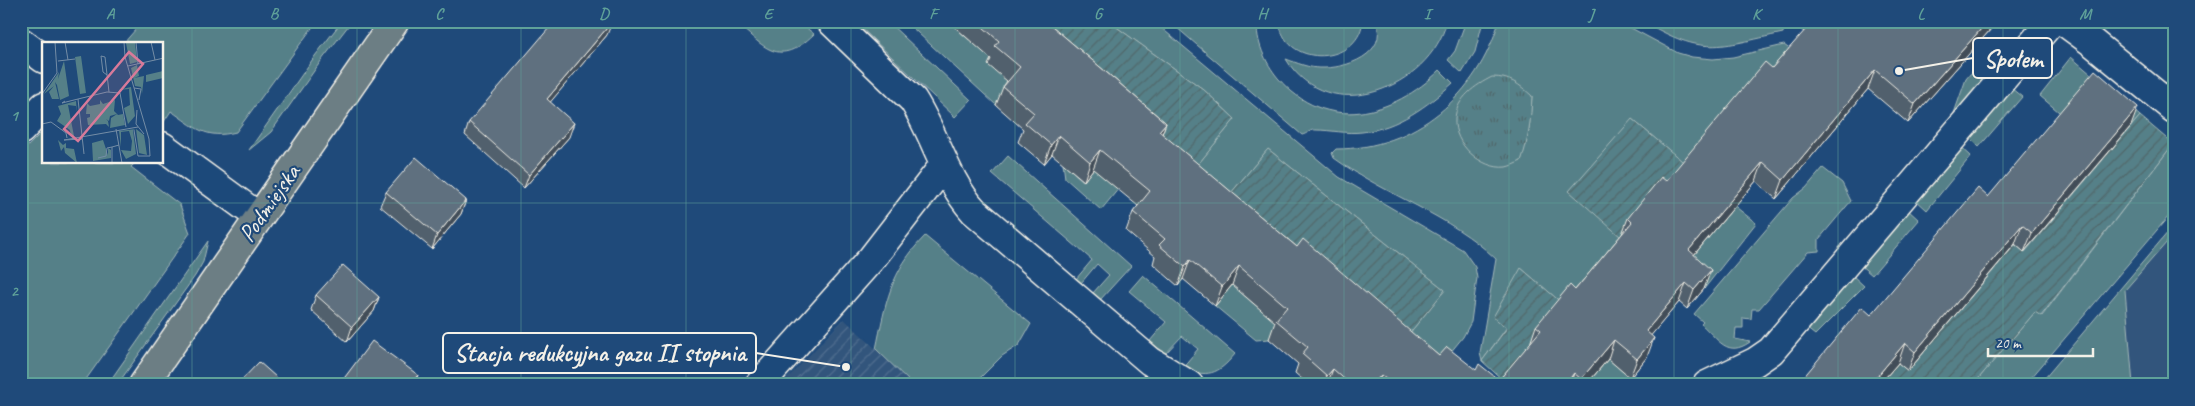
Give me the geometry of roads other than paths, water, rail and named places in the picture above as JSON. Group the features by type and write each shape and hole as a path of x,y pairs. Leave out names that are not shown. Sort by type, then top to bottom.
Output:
{"main road":[{"name":"Podmiejska","path":"142,385 395,21"}],"street":[{"path":"831,21 913,100 960,196 974,211 1150,361 1189,385"},
{"path":"1707,385 1754,362 1770,350 2052,21"},
{"path":"2063,21 2093,42 2174,109"},
{"path":"21,42 42,58"},
{"path":"21,130 42,108"},
{"path":"164,147 259,217"},
{"path":"759,385 872,258 944,165"}],"place":[{"name":"Społem","path":"1899,71"},
{"name":"Stacja redukcyjna gazu II stopnia","path":"846,367"}]}
